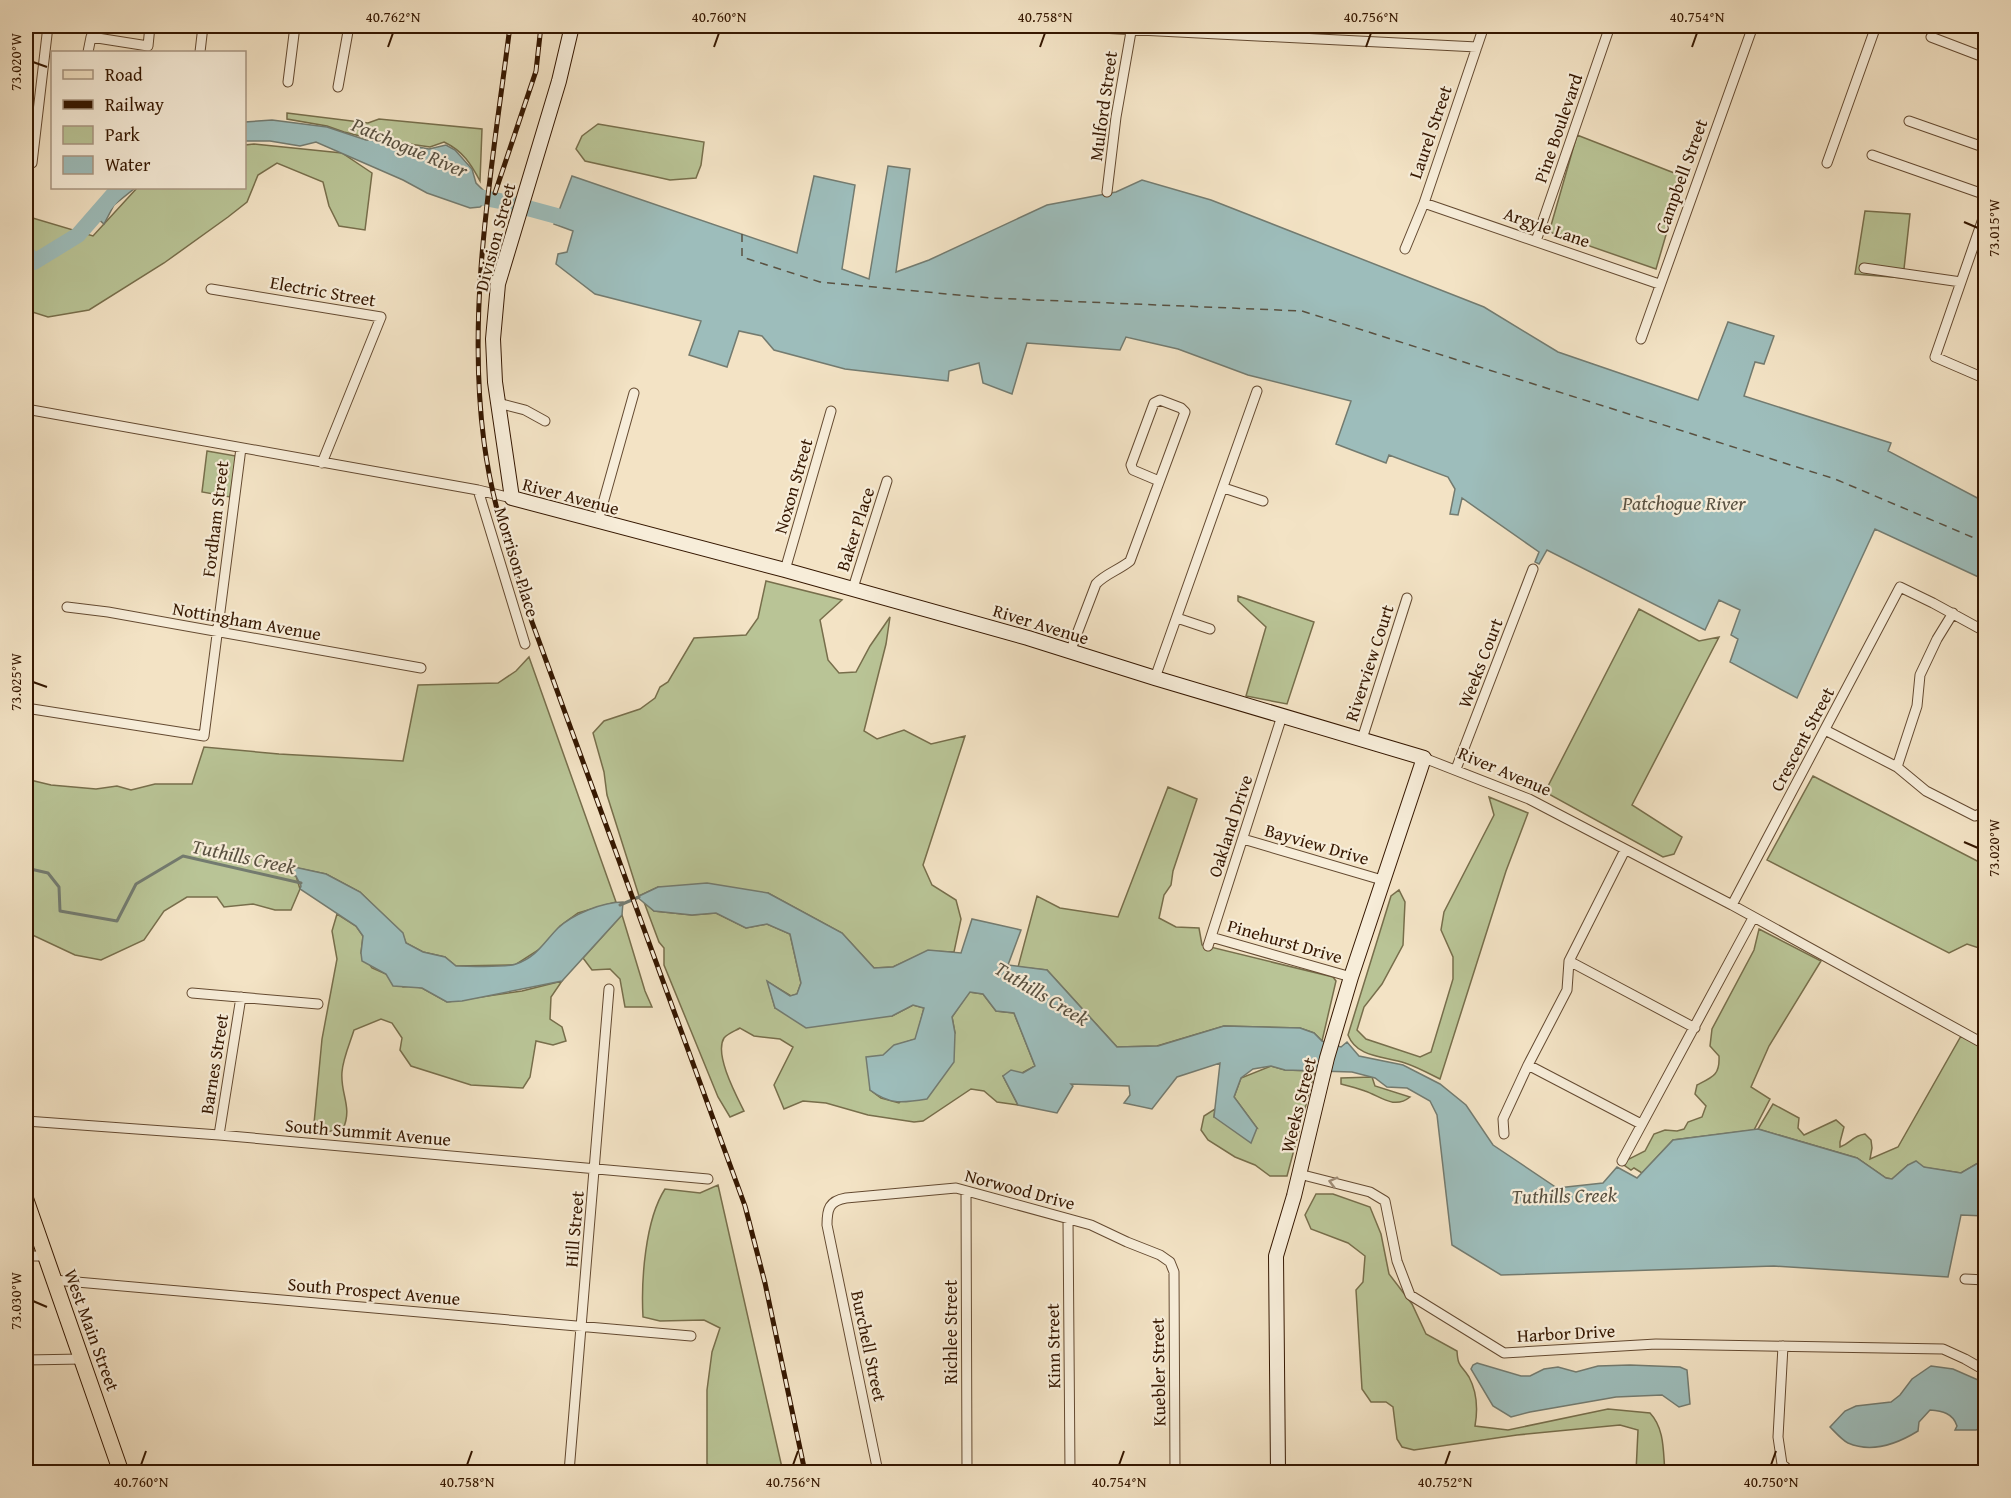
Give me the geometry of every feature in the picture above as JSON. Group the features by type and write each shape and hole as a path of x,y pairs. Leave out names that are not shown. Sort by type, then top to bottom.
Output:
{"main road":[{"name":"Division Street","path":"512,498 495,382 493,339 498,284 559,81 572,26"},
{"name":"River Avenue","path":"512,498 853,588 1424,758"},
{"name":"Weeks Street","path":"1278,1473 1276,1256 1351,977 1424,758"},
{"name":"West Main Street","path":"26,1200 121,1473"}],"street":[{"path":"32,164 48,73 48,26"},
{"path":"88,51 91,37 147,49 150,26"},
{"path":"200,51 203,26"},
{"path":"288,81 295,26"},
{"path":"338,87 349,26"},
{"path":"1060,26 1131,27 1477,46"},
{"name":"Laurel Street","path":"1405,249 1424,203 1484,26"},
{"name":"Pine Boulevard","path":"1536,241 1610,26"},
{"name":"Campbell Street","path":"1641,339 1753,26"},
{"path":"1827,163 1876,26"},
{"name":"Mulford Street","path":"1107,192 1116,117 1131,27"},
{"path":"1931,37 1986,58"},
{"path":"1909,121 1986,148"},
{"path":"1872,155 1986,195"},
{"name":"Argyle Lane","path":"1424,203 1659,284"},
{"path":"1986,210 1935,357 1986,379"},
{"path":"1864,267 1961,282"},
{"name":"Electric Street","path":"211,289 381,317 322,464"},
{"path":"1155,678 1257,391"},
{"path":"598,521 634,393"},
{"path":"1070,652 1096,584 1101,578 1122,568 1130,561 1160,481 1185,412 1181,408 1160,400 1154,403 1131,465 1133,470 1160,481"},
{"path":"498,403 525,410 545,421"},
{"name":"River Avenue","path":"26,409 512,498"},
{"name":"Noxon Street","path":"785,570 831,411"},
{"name":"Fordham Street","path":"26,708 204,736 241,448"},
{"name":"Baker Place","path":"853,588 887,481"},
{"path":"1224,488 1263,501"},
{"name":"Morrison Place","path":"478,490 525,644"},
{"name":"Weeks Court","path":"1456,770 1533,569"},
{"name":"Crescent Street","path":"1732,905 1900,587 1953,613"},
{"name":"Riverview Court","path":"1362,739 1407,598"},
{"name":"Nottingham Avenue","path":"67,607 108,612 421,668"},
{"path":"1897,767 1917,706 1920,675 1937,639 1953,613 1986,632"},
{"path":"1177,618 1210,629"},
{"name":"Oakland Drive","path":"1209,941 1282,716"},
{"path":"1825,730 1897,767 1926,791 1975,816 1986,811"},
{"name":"River Avenue","path":"1424,758 1529,799 1732,905 1985,1044"},
{"name":"Bayview Drive","path":"1243,839 1382,880"},
{"path":"1504,1134 1503,1119 1567,990 1569,961 1624,850"},
{"path":"1622,1161 1753,918"},
{"name":"Pinehurst Drive","path":"1209,941 1351,977"},
{"path":"1569,961 1695,1028"},
{"name":"Hill Street","path":"569,1473 596,1168 609,988"},
{"path":"192,993 318,1004"},
{"name":"Barnes Street","path":"219,1136 241,997"},
{"path":"1528,1065 1641,1124"},
{"name":"South Summit Avenue","path":"26,1121 708,1179"},
{"name":"Harbor Drive","path":"1299,1174 1366,1191 1385,1201 1397,1261 1410,1295 1504,1353 1656,1344 1943,1349 1986,1371"},
{"name":"Norwood Drive","path":"827,1225 829,1205 837,1200 956,1188 1091,1225 1126,1242 1161,1255 1170,1262 1174,1272"},
{"name":"Richlee Street","path":"966,1192 967,1473"},
{"name":"Kinn Street","path":"1068,1219 1070,1473"},
{"name":"Burchell Street","path":"827,1225 877,1467 881,1473"},
{"path":"26,1256 45,1256"},
{"name":"Kuebler Street","path":"1174,1272 1174,1473"},
{"name":"South Prospect Avenue","path":"54,1280 691,1336"},
{"path":"1965,1280 1986,1280"},
{"path":"1784,1346 1778,1437 1782,1464 1791,1473"},
{"path":"26,1360 82,1359"}],"green space":[{"path":"287,113 368,123 379,119 482,129 480,181 466,158 444,142 430,147 368,138 327,126 287,119"},
{"path":"598,124 704,142 701,165 696,178 670,180 585,161 576,149 582,136"},
{"path":"1577,135 1687,178 1668,228 1656,269 1552,233 1550,229"},
{"path":"246,145 342,153 372,173 365,230 339,226 329,206 323,182 277,163 258,175 247,202 228,217 164,263 89,310 48,317 26,310 26,216 93,236 136,189 246,189"},
{"path":"1865,211 1910,214 1903,278 1855,274"},
{"path":"207,451 236,456 230,497 202,492"},
{"path":"766,581 842,600 820,620 828,660 839,673 856,672 890,617 886,644 864,731 877,739 904,730 931,744 965,736 923,865 932,885 956,900 961,919 954,952 928,951 893,967 874,968 842,933 768,893 658,887 639,896 607,795 604,772 593,733 604,721 640,709 655,698 660,687 668,682 694,638 746,635 758,618"},
{"path":"1238,596 1314,622 1287,704 1246,696 1266,627 1238,601"},
{"path":"1639,609 1699,641 1719,637 1632,805 1682,837 1674,854 1663,857 1545,792"},
{"path":"529,657 616,902 578,913 560,926 543,947 515,965 456,966 445,957 423,952 406,943 402,933 360,892 326,874 277,864 284,871 296,876 300,889 291,910 275,910 253,904 224,907 217,897 187,897 164,911 144,940 101,960 75,955 26,932 26,779 51,785 96,789 117,786 131,790 155,784 192,784 204,747 403,761 418,685 498,683 516,671"},
{"path":"1813,776 1985,865 1985,950 1967,944 1949,953 1767,860"},
{"path":"1168,787 1197,799 1173,871 1171,885 1164,895 1159,918 1176,927 1199,928 1202,945 1333,977 1336,981 1322,1041 1314,1033 1300,1028 1224,1026 1157,1046 1117,1047 1047,970 1018,967 1037,896 1060,908 1118,917"},
{"path":"1489,797 1528,813 1506,871 1440,1079 1405,1063 1364,1052 1352,1043 1348,1035 1391,896 1399,890 1405,902 1403,945 1382,984 1364,1007 1357,1030 1366,1039 1420,1057 1431,1052 1453,979 1453,957 1441,930 1444,912 1494,815"},
{"path":"644,902 654,911 692,915 716,913 746,928 767,924 790,934 801,983 797,994 791,996 768,982 775,1008 892,1016 913,1005 924,1008 916,1039 895,1046 888,1051 880,1062 870,1090 881,1098 899,1103 955,1033 952,1017 969,992 983,994 996,1011 1014,1013 1035,1066 1022,1073 1003,1076 1018,1105 997,1102 984,1091 971,1089 923,1121 914,1122 868,1115 826,1103 803,1101 784,1109 774,1085 793,1047 780,1039 754,1036 740,1028 726,1036 722,1045 727,1074 744,1111 730,1117 718,1097 664,965 664,948 659,942"},
{"path":"337,914 356,926 363,936 361,953 372,968 386,974 403,987 422,988 447,1002 522,991 562,981 551,997 550,1019 562,1027 566,1041 553,1045 536,1041 530,1077 523,1088 471,1085 411,1066 400,1050 402,1038 392,1023 381,1019 354,1030 342,1072 347,1107 343,1129 313,1134 322,1039 337,959 332,931"},
{"path":"622,915 652,1007 625,1007 620,979 610,969 592,970 583,958"},
{"path":"1759,929 1821,961 1769,1046 1751,1087 1770,1099 1754,1130 1673,1140 1642,1173 1634,1168 1631,1170 1621,1163 1645,1151 1654,1134 1665,1130 1684,1129 1688,1122 1702,1117 1706,1106 1695,1094 1697,1085 1714,1075 1719,1062 1719,1056 1710,1046 1712,1029 1754,950"},
{"path":"1961,1036 1985,1049 1985,1159 1961,1173 1908,1165 1892,1179 1886,1178 1857,1158 1758,1129 1773,1104 1799,1118 1798,1128 1804,1135 1836,1120 1844,1127 1840,1147 1857,1136 1865,1134 1871,1140 1870,1159 1898,1147"},
{"path":"1271,1066 1285,1070 1315,1071 1287,1176 1270,1176 1255,1165 1235,1157 1208,1140 1201,1130 1204,1116 1215,1109 1214,1117 1257,1128 1234,1097 1241,1078"},
{"path":"1372,1077 1375,1086 1410,1097 1404,1101 1387,1101 1341,1084 1341,1078"},
{"path":"718,1185 783,1472 724,1472 707,1464 707,1390 712,1352 720,1328 704,1320 660,1321 643,1317 646,1251 653,1217 665,1189 700,1193"},
{"path":"1316,1194 1333,1194 1370,1207 1381,1234 1389,1274 1412,1304 1426,1334 1457,1351 1459,1363 1472,1383 1475,1395 1477,1407 1475,1426 1508,1430 1608,1409 1650,1413 1661,1433 1665,1472 1636,1472 1638,1430 1620,1425 1517,1435 1414,1450 1402,1447 1397,1439 1393,1407 1386,1402 1371,1402 1362,1389 1356,1290 1363,1282 1365,1256 1348,1243 1311,1229 1305,1215"}],"water":[{"path":"272,120 327,127 366,140 386,141 429,149 446,145 455,150 472,169 476,183 485,192 483,204 480,207 470,208 427,193 316,142 300,146 270,141 246,141 246,122"},
{"name":"Patchogue River","path":"888,166 910,169 896,272 929,260 1047,205 1116,192 1142,180 1211,200 1484,307 1558,352 1698,400 1728,322 1774,336 1764,364 1755,362 1744,396 1891,443 1888,451 1985,502 1985,580 1875,529 1797,698 1730,662 1738,639 1731,635 1740,610 1719,600 1705,630 1547,550 1539,564 1535,562 1539,552 1462,498 1458,515 1450,514 1455,489 1448,477 1389,455 1386,463 1336,444 1351,401 1248,375 1178,349 1126,337 1120,350 1027,343 1012,394 983,383 979,363 949,371 948,381 845,369 774,350 762,336 739,331 727,367 689,355 701,321 595,294 556,264 558,254 567,252 573,231 554,224 572,176 797,253 814,176 855,185 842,269 869,279"},
{"path":"110,189 134,189 114,205 104,224 95,216"},
{"path":"276,863 326,874 360,892 403,933 406,943 423,952 445,957 456,966 516,964 535,953 558,928 580,914 607,904 623,902 622,915 562,981 447,1002 422,988 393,986 386,974 362,961 363,936 356,926 300,889 301,886 296,876 284,871"},
{"path":"707,883 768,893 842,933 874,968 893,967 928,950 961,953 972,919 1021,930 1008,965 1047,970 1117,1047 1158,1046 1224,1026 1300,1028 1314,1033 1322,1041 1341,1047 1347,1042 1359,1056 1403,1065 1440,1084 1466,1105 1493,1145 1557,1188 1603,1183 1617,1167 1637,1178 1673,1140 1758,1129 1857,1158 1886,1178 1892,1179 1916,1161 1924,1167 1961,1173 1985,1159 1985,1216 1961,1215 1948,1277 1774,1266 1501,1275 1452,1245 1437,1115 1430,1101 1407,1088 1387,1087 1375,1078 1352,1072 1285,1070 1271,1066 1253,1069 1241,1078 1234,1097 1257,1128 1251,1143 1214,1117 1220,1063 1177,1077 1152,1109 1124,1103 1130,1095 1129,1086 1071,1084 1073,1086 1057,1113 1018,1105 1003,1076 1011,1070 1023,1073 1035,1066 1014,1013 996,1011 983,994 970,992 952,1017 955,1033 954,1062 927,1099 904,1102 890,1100 870,1090 866,1057 883,1055 894,1045 915,1039 924,1008 913,1005 892,1016 806,1028 775,1008 767,981 790,996 797,994 801,983 790,934 767,924 746,928 716,913 692,915 654,911 637,897 658,887"},
{"path":"1477,1363 1521,1376 1530,1376 1544,1369 1558,1367 1576,1372 1598,1366 1680,1367 1687,1370 1690,1404 1679,1407 1662,1395 1616,1397 1511,1417 1493,1406 1471,1369"},
{"path":"1931,1366 1953,1369 1985,1383 1985,1427 1976,1430 1955,1430 1957,1426 1950,1415 1930,1410 1919,1422 1918,1431 1884,1446 1866,1447 1848,1443 1830,1427 1845,1411 1856,1406 1891,1402 1900,1395 1912,1379"}],"waterway":[{"name":"Patchogue River","path":"26,252 34,262 78,235 118,189"},
{"name":"Patchogue River","path":"462,191 579,222"},
{"name":"Tuthills Creek","path":"26,868 48,873 59,887 60,911 117,921 136,884 183,856 301,883"},
{"name":"Tuthills Creek","path":"620,905 639,897"}],"ferry route":[{"path":"742,234 742,257 820,282 990,298 1302,311 1835,479 1986,543"}],"railway":[{"path":"510,26 490,181 480,286 479,390 484,442 492,488 510,556 532,622 745,1206 765,1283 805,1472"},
{"path":"495,193 536,71 541,26"}]}
